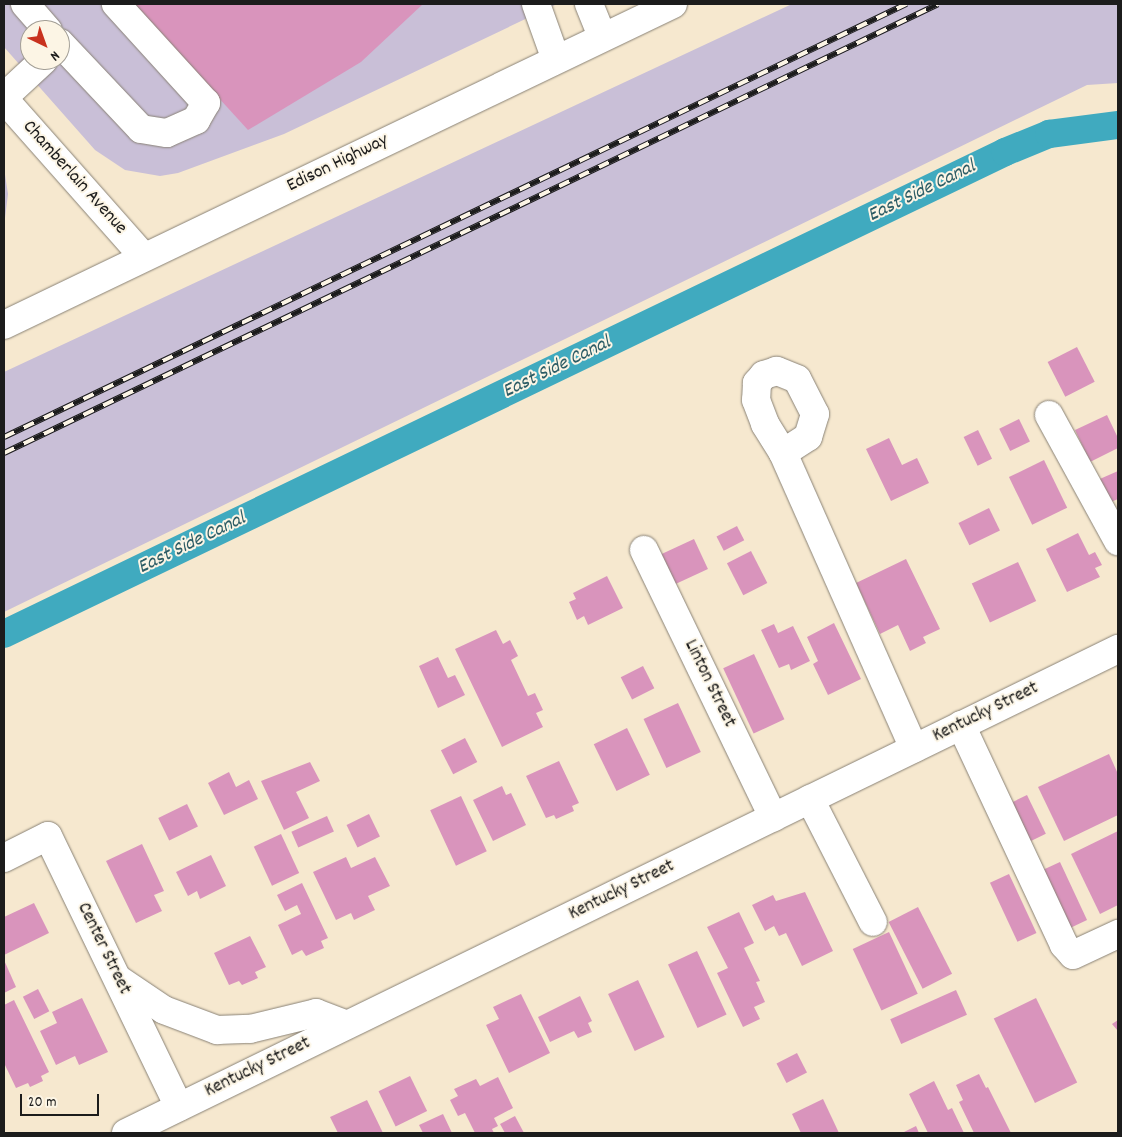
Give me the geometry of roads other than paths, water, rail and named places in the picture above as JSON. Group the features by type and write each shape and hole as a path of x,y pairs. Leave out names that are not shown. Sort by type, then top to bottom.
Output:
{"street":[{"path":"25,4 37,20"},
{"path":"70,60 140,129 167,134 196,120 206,103 116,4"},
{"path":"536,4 556,60"},
{"path":"589,4 602,38"},
{"name":"Edison Highway","path":"4,325 672,4"},
{"path":"4,98 31,70"},
{"name":"Chamberlain Avenue","path":"4,98 144,257"},
{"path":"1049,415 1118,541"},
{"path":"784,453 914,748"},
{"name":"Linton Street","path":"644,550 773,817"},
{"name":"Kentucky Street","path":"126,1133 1118,649"},
{"path":"961,725 1064,945 1073,956 1118,934"},
{"path":"810,799 873,922"},
{"name":"Center Street","path":"4,858 48,836 179,1107"},
{"path":"117,978 164,1010 217,1030 250,1029 316,1013 347,1025"}],"waterway":[{"name":"East Side Canal","path":"4,634 1005,152 1049,134 1118,125"}],"railway":[{"path":"4,437 906,4"},
{"path":"4,453 938,4"}]}
